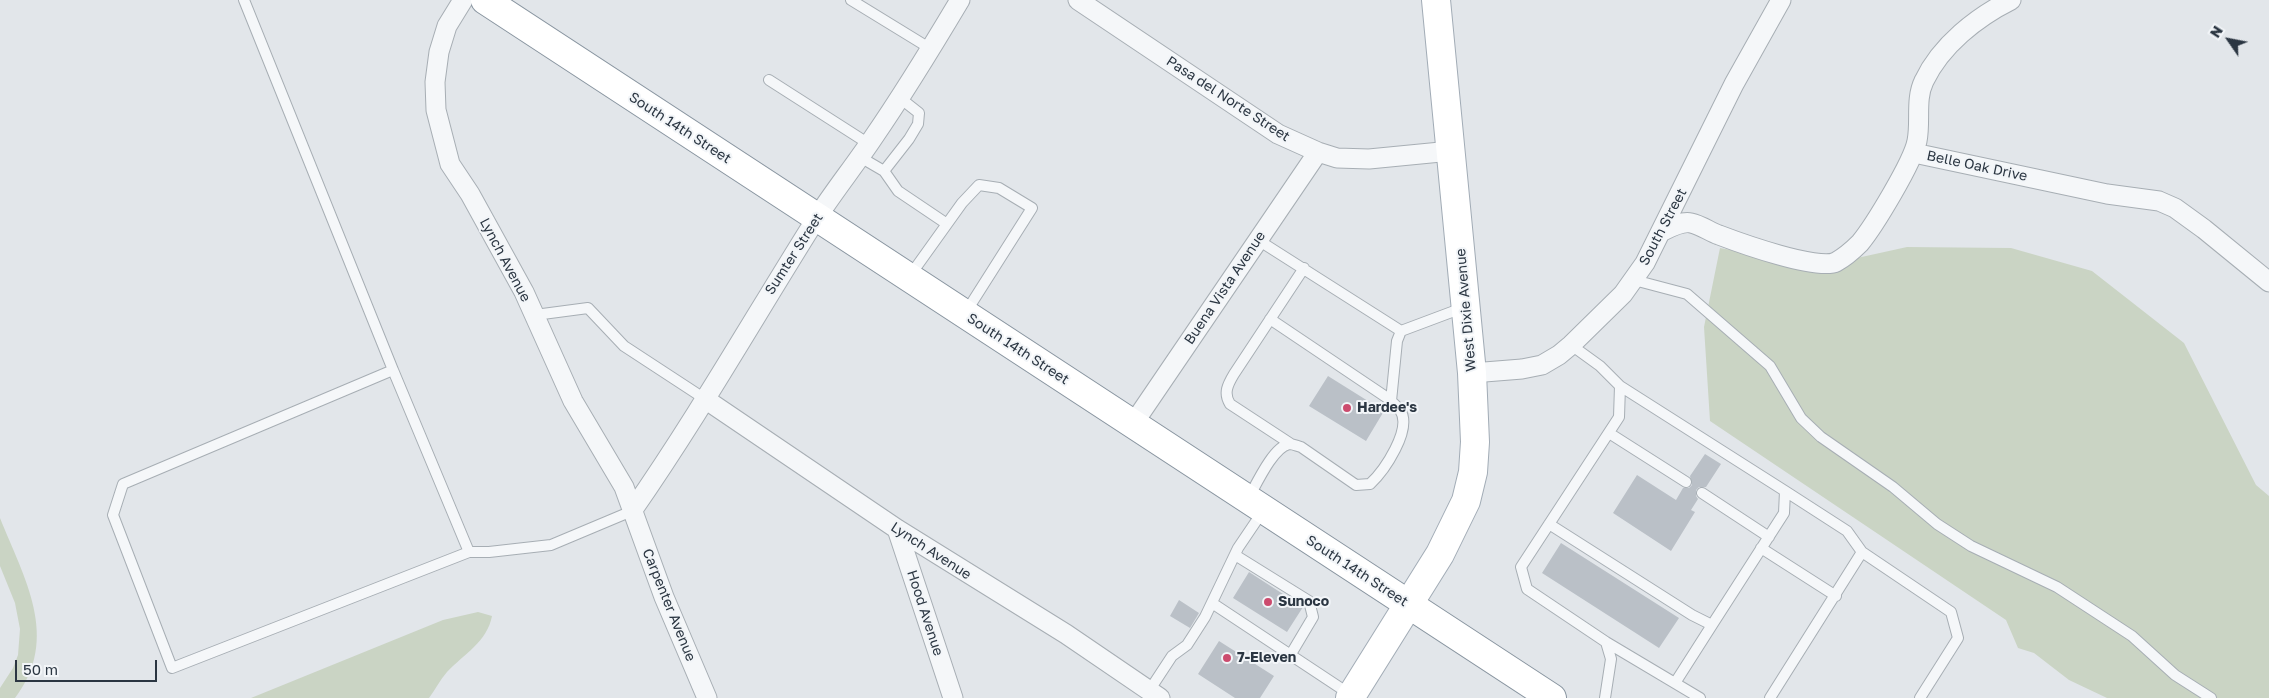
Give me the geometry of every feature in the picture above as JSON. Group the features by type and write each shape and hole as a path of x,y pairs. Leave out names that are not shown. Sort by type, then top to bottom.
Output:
{"main road":[{"name":"South 14th Street","path":"485,0 1549,697"},
{"name":"West Dixie Avenue","path":"1409,606 1440,554 1466,501 1473,472 1472,373 1436,0"},
{"path":"1351,697 1409,606"}],"street":[{"name":"Lynch Avenue","path":"463,0 447,26 439,52 435,82 436,110 450,164 470,194 535,315 573,401 624,487 632,511"},
{"name":"Sumter Street","path":"632,511 705,399 756,313 790,264 817,218 900,98 960,0"},
{"name":"Pasa del Norte Street","path":"1078,0 1278,134 1318,152 1337,158 1369,159 1451,151"},
{"name":"South Street","path":"1472,373 1522,369 1542,365 1559,356 1592,326 1634,280 1646,264 1734,84 1781,0"},
{"path":"1914,153 1923,82 1932,67 1964,30 1978,18 2003,2"},
{"name":"Buena Vista Avenue","path":"1133,424 1318,152"},
{"name":"Belle Oak Drive","path":"1662,231 1682,223 1691,223 1720,235 1792,258 1833,263 1844,257 1860,243 1914,153 2107,194 2159,201 2175,208 2204,229 2269,282"},
{"name":"Lynch Avenue","path":"705,399 897,529 1066,634 1154,694"},
{"name":"Carpenter Avenue","path":"632,511 664,597 708,698"},
{"name":"Hood Avenue","path":"897,529 953,698"}],"lane":[{"path":"244,0 393,370 469,552"},
{"path":"851,0 931,49"},
{"path":"769,80 865,150 898,190 947,224"},
{"path":"884,171 918,124 919,113 900,98"},
{"path":"909,278 947,224 979,185 999,188 1032,208 965,314"},
{"path":"1258,240 1401,331"},
{"path":"1270,319 1392,401 1401,411 1404,425 1399,441 1380,474 1370,484 1356,485 1301,447 1291,444 1230,404 1226,398 1228,386 1234,374 1270,319 1304,268"},
{"path":"1634,280 1687,294 1770,366 1801,418 1821,437 1893,487 1938,524 1971,546 2057,587 2132,636 2175,675 2211,698"},
{"path":"1392,401 1396,341 1401,331 1466,307"},
{"path":"535,315 588,308 624,346 705,399"},
{"path":"1571,345 1600,366 1620,386 1847,531 1862,552 1951,612 1958,638 1920,698"},
{"path":"393,370 123,484 113,515 172,668 469,552 489,552 551,545 632,511"},
{"path":"1620,386 1619,417 1521,567 1527,589 1606,642 1700,698"},
{"path":"1609,433 1686,482"},
{"path":"1154,694 1172,656 1187,646 1212,603 1235,555 1273,456 1282,447 1291,444"},
{"path":"1675,683 1784,513 1785,491"},
{"path":"1702,493 1769,537"},
{"path":"1549,524 1679,607 1712,625"},
{"path":"1761,548 1836,596"},
{"path":"1770,698 1862,552"},
{"path":"1235,555 1309,601 1313,617 1291,654"},
{"path":"1212,603 1291,654 1351,697"},
{"path":"1605,698 1611,659 1606,642"}],"green space":[{"path":"1907,247 2011,248 2092,271 2184,343 2256,485 2269,496 2269,698 2107,698 2069,680 2034,653 2018,648 2006,620 1710,421 1704,327 1720,248 1793,261 1857,258"},
{"path":"0,518 27,586 34,608 37,630 35,653 29,676 15,698 0,698 0,688 13,668 18,655 20,629 15,603 0,566"},
{"path":"478,612 492,616 485,633 474,647 447,672 429,698 251,698 443,620"}],"building":[{"name":"Hardee's","path":"1328,376 1384,411 1366,441 1309,406"},
{"path":"1705,454 1721,464 1706,487 1699,487 1696,490 1698,499 1691,510 1695,512 1671,551 1613,513 1637,475 1676,500 1683,488 1689,488 1692,485 1690,476"},
{"path":"1561,543 1679,618 1659,648 1542,573"},
{"name":"Sunoco","path":"1249,572 1303,607 1287,632 1233,598"},
{"path":"1179,600 1199,613 1190,628 1170,616"},
{"name":"7-Eleven","path":"1219,641 1274,676 1260,698 1235,698 1198,674"}],"place":[{"name":"Hardee's","path":"1347,408"},
{"name":"Sunoco","path":"1268,602"},
{"name":"7-Eleven","path":"1227,658"}]}
